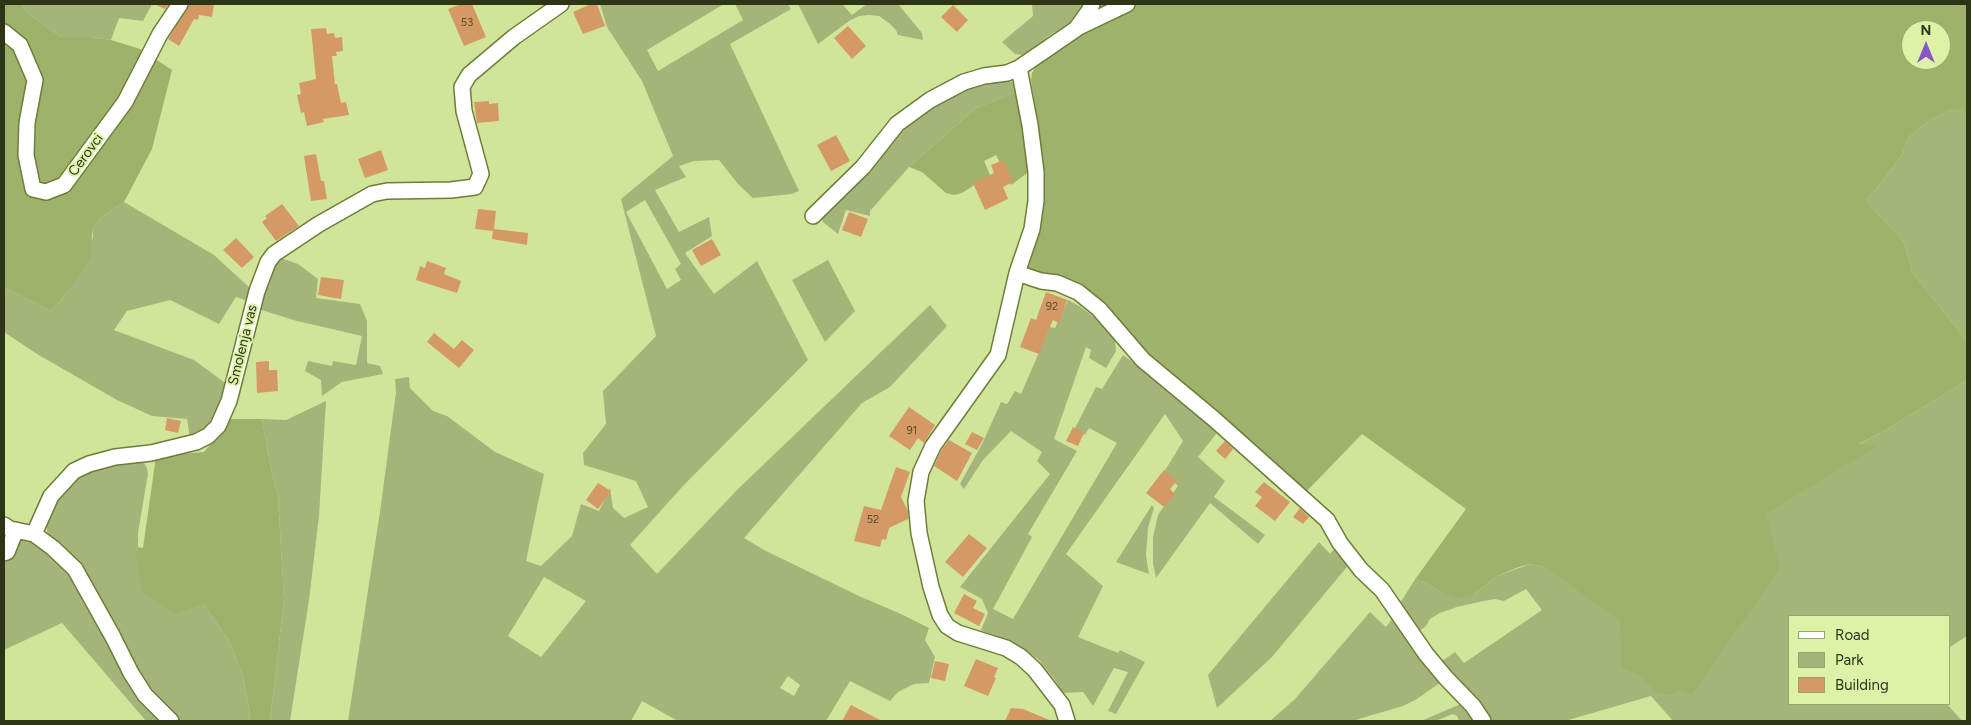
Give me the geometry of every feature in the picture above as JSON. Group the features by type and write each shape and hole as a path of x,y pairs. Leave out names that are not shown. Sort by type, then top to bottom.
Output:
{"street":[{"name":"Cerovci","path":"4,32 20,45 35,80 27,123 26,155 33,189 46,192 64,185 125,102 160,34 180,4"},
{"name":"Smolenja vas","path":"34,534 50,496 74,471 89,464 115,457 151,453 196,442 208,436 218,426 229,401 257,291 268,262 274,254 319,224 372,194 387,191 451,190 475,186 481,174 464,111 462,87 469,75 514,36 561,4"},
{"path":"1076,29 1092,4"},
{"path":"813,216 863,167 897,124 930,100 964,82 984,76 1007,73 1019,68 1076,29 1127,4"},
{"path":"1019,68 1034,147 1036,201 1032,229 1017,274 998,355 933,446 920,472 916,501 920,533 931,587 940,615 947,626 958,633 1006,648 1021,657 1035,670 1062,705 1067,721"},
{"path":"1017,274 1041,281 1057,283 1078,292 1099,310 1143,360 1214,419 1327,520 1340,543 1362,570 1382,590 1426,654 1473,706 1483,721"},
{"path":"4,554 7,552 10,528 34,534 53,548 75,570 110,630 131,673 145,695 171,721"}],"green space":[{"path":"4,4 22,4 27,13 61,37 90,37 111,40 140,49 172,70 152,149 124,202 100,218 92,229 91,256 71,288 51,311 4,287"},
{"path":"22,4 152,4 143,21 119,18 111,40 90,37 61,37 27,13"},
{"path":"600,4 724,4 647,50 658,71 743,20 735,4 788,4 791,9 730,44 799,191 792,194 753,198 738,184 719,160 694,161 679,166 686,177 655,190 679,232 709,217 712,236 685,253 714,294 757,261 808,360 682,487 630,545 657,574 738,489 930,305 947,326 890,387 862,403 744,538 766,551 929,628 925,640 935,657 929,683 914,684 898,692 890,701 850,681 826,721 678,721 642,701 631,721 348,721 380,512 396,392 395,379 409,377 410,388 433,411 447,416 495,452 544,474 526,561 541,566 572,536 581,504 599,511 610,488 613,508 624,518 648,507 636,481 584,465 583,453 606,424 603,391 656,336 621,199 673,156 642,81 607,27","holes":["645,200 681,264 675,269 681,280 667,289 626,212","544,577 586,601 541,657 508,636","788,676 800,685 794,696 780,688"]},
{"path":"798,4 842,4 852,15 867,4 898,4 922,33 923,40 898,35 890,24 879,16 869,15 859,16 849,21 818,44"},
{"path":"1032,4 1088,4 1083,17 1053,33 1024,55 1015,54 1002,42 1033,16"},
{"path":"1097,4 1967,4 1967,117 1961,109 1951,109 1927,122 1909,137 1901,156 1868,197 1867,202 1904,242 1912,272 1967,341 1967,380 1886,430 1859,444 1877,446 1766,514 1780,568 1692,695 1679,691 1670,695 1656,692 1641,676 1621,668 1620,620 1544,567 1530,564 1519,567 1497,576 1473,595 1461,598 1441,592 1416,578 1466,509 1362,434 1304,494 1127,343 1095,301 1029,272 1025,263 1040,171 1038,123 1031,80 1032,73 1038,62"},
{"path":"1008,80 1020,86 1022,90 976,108 909,167 870,211 870,216 846,210 838,234 823,222 821,216 906,126 948,95 987,82"},
{"path":"1022,90 1030,171 1011,185 996,155 984,161 990,175 962,193 954,195 946,193 922,172 909,167 976,108"},
{"path":"1951,109 1961,109 1967,117 1967,341 1912,272 1904,242 1867,202 1868,197 1901,156 1909,137 1927,122"},
{"path":"124,202 214,255 251,289 248,301 236,297 219,324 170,300 127,311 114,330 194,360 228,385 217,419 204,430 190,438 187,419 152,416 117,400 37,354 4,332 4,287 51,311 71,288 93,237 92,229 100,218"},
{"path":"278,257 298,264 318,279 316,298 360,304 367,321 367,363 380,366 383,374 342,382 322,396 321,380 305,371 308,361 332,366 333,361 356,365 362,336 297,321 255,308"},
{"path":"828,260 855,311 825,342 792,280"},
{"path":"1068,300 1101,322 1115,341 1116,351 1106,368 1089,358 1091,350 1086,347 1054,439 1077,451 1028,534 1032,537 993,609 1013,619 1117,443 1089,428 1085,435 1074,430 1096,387 1102,389 1123,355 1180,396 1220,429 1198,457 1225,481 1214,497 1265,535 1258,544 1210,503 1156,578 1153,564 1153,537 1158,515 1178,486 1164,472 1183,441 1165,414 1066,554 1103,586 1078,637 1118,653 1120,650 1145,662 1116,714 1108,711 1128,672 1114,668 1093,706 1083,692 1062,693 1055,680 1038,659 1023,649 981,630 988,613 982,599 960,587 1050,474 1037,461 1042,452 1011,431 983,460 964,489 960,484 983,442 1001,402 1007,404 1015,391 1021,394 1050,327 1055,328"},
{"path":"1967,380 1967,636 1951,646 1951,615 1788,615 1788,705 1948,705 1962,721 1673,721 1651,696 1565,721 1487,721 1438,664 1455,652 1464,663 1542,610 1526,589 1504,601 1495,599 1483,601 1440,613 1430,619 1426,626 1417,633 1398,606 1416,578 1441,592 1473,595 1497,576 1530,564 1544,567 1564,577 1763,503 1843,453 1886,430"},
{"path":"326,401 319,516 309,600 290,721 270,721 284,599 278,496 262,419 286,420"},
{"path":"225,419 262,419 278,496 284,599 270,721 249,721 250,713 242,673 229,641 204,604 175,614 143,592 135,553 138,547 143,548 156,456 204,452 216,438"},
{"path":"143,461 148,474 138,533 138,547 135,553 204,604 229,641 242,673 250,713 249,721 176,721 145,689 50,541 47,531 47,518 53,505 75,477 99,465"},
{"path":"1152,505 1154,508 1148,528 1146,555 1149,574 1116,562"},
{"path":"17,537 40,544 74,577 165,721 146,721 62,623 4,650 4,557"},
{"path":"1319,542 1330,554 1337,546 1351,562 1272,657 1217,708 1208,675"},
{"path":"1370,612 1386,627 1396,614 1441,682 1417,699 1403,706 1352,721 1270,721 1295,699"},
{"path":"1463,703 1478,721 1459,721 1457,716 1453,714 1435,721 1421,721"}],"building":[{"path":"154,4 169,4 165,9"},
{"path":"189,4 214,4 212,17 199,15 198,20 194,19 179,46 168,39"},
{"path":"461,4 472,4 486,37 464,46 448,9"},
{"path":"591,4 597,4 605,26 583,34 573,12"},
{"path":"953,5 968,20 957,32 941,17"},
{"path":"848,26 866,46 852,59 834,38"},
{"path":"326,28 327,34 334,33 335,38 342,37 343,51 336,52 337,56 332,56 335,84 337,84 341,103 346,102 349,115 323,119 324,122 307,126 304,112 301,113 297,95 301,94 299,83 316,79 311,29"},
{"path":"489,101 489,104 498,103 499,121 477,123 474,102"},
{"path":"836,135 850,161 831,171 817,145"},
{"path":"381,150 388,170 365,178 358,159"},
{"path":"316,154 321,181 324,181 327,199 311,201 304,156"},
{"path":"1003,160 1013,182 1003,187 1008,199 985,210 973,183 994,173 991,165"},
{"path":"282,204 299,226 276,241 262,222 267,218 265,216"},
{"path":"478,209 496,211 494,229 528,233 527,245 492,239 493,231 475,229"},
{"path":"849,212 868,219 861,237 842,230"},
{"path":"236,238 254,257 242,268 223,250"},
{"path":"712,239 721,255 701,266 692,250"},
{"path":"427,261 446,268 444,274 461,281 457,293 416,280 420,266 425,268"},
{"path":"321,277 344,280 341,299 318,295"},
{"path":"1046,292 1067,300 1059,323 1053,320 1039,354 1020,347 1031,318 1036,320"},
{"path":"434,333 454,349 462,340 474,350 459,368 427,342"},
{"path":"269,361 269,370 277,370 278,391 257,393 256,362"},
{"path":"909,407 935,425 924,443 918,438 910,450 889,436"},
{"path":"167,418 181,421 178,433 165,430"},
{"path":"1073,427 1084,433 1078,446 1066,441"},
{"path":"972,432 984,438 977,450 965,444"},
{"path":"949,440 972,453 957,481 934,466"},
{"path":"1225,441 1233,449 1225,459 1216,451"},
{"path":"896,467 910,472 901,497 908,511 908,519 889,528 886,540 882,539 880,547 854,541 864,506 881,510"},
{"path":"1164,470 1177,481 1170,489 1175,494 1164,507 1146,493"},
{"path":"1264,482 1290,502 1275,521 1255,506 1262,497 1255,492"},
{"path":"598,483 611,491 598,509 586,500"},
{"path":"1300,508 1309,517 1303,524 1293,517"},
{"path":"969,534 987,548 963,577 945,562"},
{"path":"964,594 977,601 973,608 985,614 979,626 954,613"},
{"path":"976,659 998,668 988,696 964,686"},
{"path":"935,661 949,664 945,681 931,678"},
{"path":"851,705 882,721 842,721"},
{"path":"1011,708 1023,709 1052,721 1005,721"}]}
